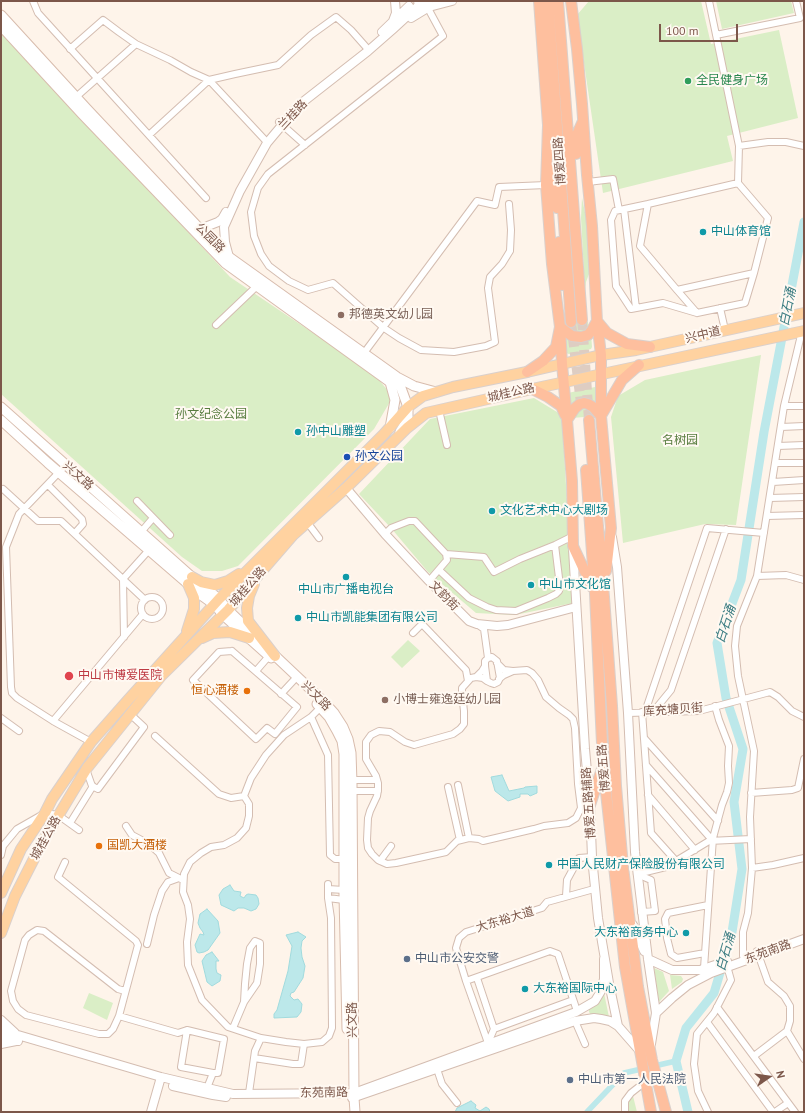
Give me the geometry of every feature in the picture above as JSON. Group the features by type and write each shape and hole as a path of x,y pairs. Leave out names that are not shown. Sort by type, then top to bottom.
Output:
{"highway":[{"path":"539,1 548,125 546,185 552,264 560,327 572,481 573,546 599,596"},
{"name":"博爱四路","path":"548,1 571,322"},
{"name":"博爱四路","path":"558,1 582,320"},
{"path":"571,1 577,49 592,226 596,321 601,355 601,416 611,528 599,596"},
{"path":"572,183 577,171 576,137 583,120"},
{"path":"548,125 550,135 551,174 556,202 562,286 565,294 570,300"},
{"path":"560,327 572,336 581,337 588,335 596,321"},
{"path":"596,321 607,333 627,344 650,347"},
{"path":"527,372 543,361 556,347 560,327"},
{"path":"601,416 622,380 639,365"},
{"path":"532,389 548,397 560,406 567,420"},
{"path":"567,420 575,408 580,404 588,404 601,416"},
{"name":"博爱五路","path":"586,420 599,596 612,706 616,786 623,867 645,1050"},
{"name":"博爱五路","path":"599,596 603,765 625,966 647,1061 645,1078 651,1112"},
{"path":"590,806 603,765"},
{"name":"博爱五路","path":"647,1061 655,1073 666,1112"}],"main road":[{"name":"公园路","path":"1,15 197,231"},
{"name":"公园路","path":"1,26 82,114 212,246 225,263 364,353 397,377 414,386 436,392"},
{"name":"公园路","path":"212,246 229,257 259,284 390,382 396,400 390,428"},
{"name":"兴中道","path":"601,355 636,350 804,312"},
{"name":"兴中道","path":"601,374 803,331"},
{"path":"636,350 632,358 634,362 639,365"},
{"name":"城桂公路","path":"1,933 15,896 43,841 86,769 161,676 225,612 254,571 390,428 408,407 423,396 453,387 601,355"},
{"name":"城桂公路","path":"2,884 21,849 45,813 52,799 91,742 128,700 217,602 254,571 346,488 407,428 426,413 601,374"},
{"path":"392,443 405,424 408,416 408,407 397,377"},
{"name":"兴文路","path":"1,407 140,532 190,580"},
{"name":"兴文路","path":"1,420 59,473 148,550 190,580 217,602 249,638 272,656 321,707 337,730 342,741 344,754 344,895 351,1096 355,1112"},
{"path":"184,638 194,609 194,598 190,580 215,585 254,571"},
{"path":"254,571 247,608 248,622 272,656"},
{"name":"兴文路","path":"225,612 324,702 343,726 348,740 351,753 352,780 351,1096 349,1112"},
{"path":"197,640 213,633 230,632 249,638"}],"street":[{"path":"33,1 38,13 206,198"},
{"path":"393,22 396,14 395,1"},
{"path":"413,4 452,1"},
{"path":"709,1 739,146 738,183 768,218 745,303 697,313 663,303 631,309 616,286 611,220 615,211 738,183"},
{"path":"716,35 800,18 796,1"},
{"path":"392,30 428,3"},
{"path":"428,3 430,12 443,36 268,174 258,188 251,212 254,236 261,254 269,266 289,281 308,290 333,283 383,327 421,350 454,352 486,346 495,342 488,288 490,277 502,264 510,251 511,230 509,204"},
{"name":"兰桂路","path":"229,257 225,242 224,226 240,191 267,143 280,124 298,101 366,47 413,4"},
{"name":"兰桂路","path":"197,231 222,219 265,140 280,124 299,105 368,51 392,30 413,4"},
{"path":"148,135 209,80 278,65 311,35 336,17 351,30 366,47"},
{"path":"70,49 103,20 136,44 209,80 265,140"},
{"path":"76,97 136,44"},
{"path":"280,124 305,145"},
{"path":"739,146 768,142 786,142 803,146"},
{"path":"588,182 613,179 622,210 636,308"},
{"path":"364,353 477,201 495,205 499,187 546,185"},
{"path":"648,204 640,246 697,313"},
{"path":"212,246 224,235"},
{"path":"677,290 754,273"},
{"path":"216,325 259,284"},
{"path":"720,308 725,330"},
{"path":"742,956 743,932 748,913 752,868 748,840 754,751 738,676 735,646 737,626 757,576 762,533 767,516 784,406 803,331"},
{"path":"784,406 804,406"},
{"path":"439,410 447,445"},
{"path":"781,427 804,426"},
{"path":"778,446 804,446"},
{"path":"775,464 804,463"},
{"path":"66,465 19,514 4,549 11,687 12,693 17,698 53,721 91,742"},
{"path":"772,482 804,480"},
{"path":"48,485 82,519 83,524 75,533"},
{"name":"文韵街","path":"346,488 385,534 429,581 470,621 477,624 491,626 508,625 576,607"},
{"path":"3,489 38,521 61,521 145,600"},
{"path":"770,498 804,497"},
{"path":"137,501 170,535"},
{"path":"767,516 804,515"},
{"path":"140,532 153,518"},
{"path":"385,534 391,528 409,521 415,521 446,554 447,560 429,581"},
{"path":"307,522 319,538"},
{"name":"博爱五路","path":"611,528 617,567 628,713 637,874 656,1013 645,1050"},
{"path":"676,861 651,833 644,738 644,712 707,528 762,533"},
{"path":"653,712 672,690 726,529"},
{"path":"446,554 484,557 494,572 520,558 555,545 573,536"},
{"path":"439,570 469,598 496,610 516,611 559,592 560,586 555,545"},
{"name":"博爱五路辅路","path":"573,546 594,889 604,959 618,1026"},
{"path":"124,637 123,579 148,550"},
{"path":"757,576 786,575 804,580"},
{"path":"152,597 158,599 163,604 163,611 159,617 153,619 146,617 143,614 141,607 145,600 152,597"},
{"path":"53,721 143,614"},
{"path":"413,632 422,624 466,670 468,681"},
{"path":"477,624 484,629 490,657"},
{"path":"476,677 482,671 486,661 490,657 487,629 491,626"},
{"path":"1,628 9,628"},
{"path":"232,651 281,694 297,707 275,734 267,728 256,740 193,680 219,652 232,651"},
{"path":"256,671 272,656"},
{"path":"490,657 494,658 504,670 526,670 532,673 538,680 546,697 573,719 575,728 580,808 576,818 568,823 544,826 483,841 469,838 460,840 446,852 396,863 387,864 380,861 368,848 367,840 368,818 378,791 377,780 366,759 366,742 371,735 379,730 390,732 405,742 414,745 452,734 460,730 464,724 462,688 468,681 471,678 476,677 483,678 494,684 513,671"},
{"path":"497,663 500,679"},
{"path":"485,666 487,680"},
{"path":"281,694 294,680"},
{"name":"库充塘贝街","path":"628,713 699,711 770,692 778,697 792,711 804,717"},
{"path":"707,970 705,953 713,841 729,783 729,746 719,720 717,706"},
{"path":"244,796 251,778 266,755 284,735 311,717 321,707"},
{"path":"86,769 93,786 98,789 144,727 130,714"},
{"path":"311,717 328,755 330,854 335,858 344,859"},
{"path":"1,718 19,731"},
{"path":"155,736 219,794 231,798 244,796"},
{"path":"644,738 718,820"},
{"path":"751,793 792,790 798,788 804,759"},
{"path":"646,765 713,841"},
{"path":"352,780 377,780"},
{"path":"458,785 469,838"},
{"path":"70,823 93,786"},
{"path":"448,787 460,840"},
{"path":"352,791 378,791"},
{"path":"648,795 695,850"},
{"path":"244,796 249,804 250,816 246,828 237,838 224,845 211,847 201,853 190,862 181,879 190,919 187,942 188,965 202,1000 228,1027 261,1038 304,1044 322,1042 329,1036 332,1028 331,918 328,886 344,895"},
{"path":"1,855 3,846 17,829 45,813 58,815 79,830"},
{"path":"126,826 132,835 149,844 159,853 169,873 181,879"},
{"path":"637,874 666,867 709,841 748,840"},
{"path":"380,861 391,846"},
{"path":"566,896 567,880 580,858 592,857"},
{"path":"752,868 804,858"},
{"path":"65,862 58,877 136,941 138,946 119,1016 108,1034 99,1034 26,1015 18,1009 13,1001 11,991 25,940 29,935 37,930 44,931 118,989 125,991"},
{"path":"637,874 651,880 655,910 641,912"},
{"path":"147,944 162,891 168,882 181,879"},
{"name":"大东裕大道","path":"488,1043 466,982 456,948 459,938 466,932 542,908 547,902 594,889"},
{"path":"328,898 344,895"},
{"path":"705,953 677,958 672,954 667,938 665,919 668,913 708,905"},
{"path":"629,917 648,959 672,970 707,970 731,963 731,980 718,1007 697,1034 694,1064 698,1091 708,1112"},
{"name":"东苑南路","path":"731,963 804,935"},
{"name":"东苑南路","path":"731,963 742,956 758,953 804,939"},
{"path":"233,1028 244,1002 256,983 260,964 260,943 256,940 250,948 244,984 244,1002"},
{"path":"466,982 550,951 558,954 577,1011"},
{"path":"754,1056 787,1031 790,1021 790,1006 784,996 768,982 758,953"},
{"name":"东苑南路","path":"160,1080 233,1094 249,1093 351,1096 488,1043 577,1011 595,1001 601,991 604,979 604,959"},
{"path":"656,1013 707,970"},
{"path":"477,978 494,1029 488,1043"},
{"path":"494,1029 573,1000"},
{"path":"718,1007 795,1112"},
{"path":"119,1016 178,1033 188,1030 224,1039 218,1073 181,1067 188,1030"},
{"name":"东苑南路","path":"1,1030 18,1038 160,1080 213,1095 233,1098 351,1096 437,1069 576,1021 601,1019 610,1021 618,1026"},
{"path":"1,1020 18,1038 1,1044"},
{"path":"576,1021 585,1044"},
{"path":"707,1022 774,1112 788,1103"},
{"path":"618,1026 645,1050"},
{"path":"787,1031 804,1059"},
{"name":"东苑南路","path":"1,1036 18,1038"},
{"path":"249,1093 255,1051 261,1038"},
{"path":"254,1058 301,1064 304,1044"},
{"path":"437,1069 442,1084 457,1103"},
{"path":"206,1088 213,1073"},
{"path":"625,1112 625,1101 645,1078"},
{"path":"151,1112 160,1080"}],"green space":[{"name":"全民健身广场","path":"589,1 701,1 711,44 779,30 798,118 727,136 733,161 603,193 577,15"},
{"path":"716,1 791,1 794,13 722,29"},
{"name":"孙文纪念公园","path":"3,33 230,277 374,374 389,392 391,400 374,429 238,566 222,571 202,571 182,557 1,394 1,35"},
{"path":"582,198 588,227 589,274 585,290 581,218"},
{"path":"588,322 588,326 585,330 578,334 565,326 565,324"},
{"path":"591,333 591,349 569,354 566,353 565,336"},
{"name":"名树园","path":"761,355 736,525 705,524 623,543 611,417 618,396 645,380"},
{"path":"595,387 597,406 571,408 568,393"},
{"path":"534,398 557,412 562,418 573,603 515,615 476,613 428,572 391,528 359,494 430,419"},
{"path":"585,406 596,416 572,418 574,412"},
{"path":"408,640 420,651 402,668 391,657"},
{"path":"654,968 663,972 669,991 659,1002"},
{"path":"670,975 681,976 683,979 682,982 672,989"},
{"path":"89,993 113,1003 107,1020 83,1008"},
{"path":"604,993 609,1017 598,1014 591,1015 589,1008"},
{"path":"633,1096 637,1112 628,1112 626,1105"}],"water":[{"path":"502,775 509,791 537,786 537,793 530,796 528,794 520,794 520,797 508,801 495,791 491,777"},
{"path":"230,885 234,891 241,892 240,896 244,898 248,894 256,895 259,904 256,909 251,911 244,908 238,908 234,911 221,905 219,895 223,889"},
{"path":"207,909 218,921 220,933 208,950 199,953 197,952 195,945 200,934 204,935 198,923 200,914"},
{"path":"298,932 306,937 302,941 301,948 305,966 303,978 290,996 294,1000 298,999 302,1004 301,1012 297,1017 274,1018 288,971 292,946 286,935"},
{"path":"212,952 219,961 216,961 216,969 217,973 221,975 220,981 212,986 207,982 202,961 206,955"},
{"path":"471,1101 476,1105 475,1108 480,1111 486,1107 490,1112 455,1112 457,1108"}],"waterway":[{"name":"白石涌","path":"688,1112 676,1061 686,1028 714,993 732,932 742,869 734,802 743,749 726,698 717,643 741,580 764,432 804,222"},
{"path":"587,1112 624,1073 676,1061"}],"tunnel":[{"path":"582,320 589,420"},
{"path":"571,322 582,411"}],"place":[{"name":"全民健身广场","path":"688,81"},
{"name":"中山体育馆","path":"703,232"},
{"name":"邦德英文幼儿园","path":"341,315"},
{"name":"孙中山雕塑","path":"298,432"},
{"name":"孙文公园","path":"347,457"},
{"name":"文化艺术中心大剧场","path":"492,511"},
{"name":"中山市广播电视台","path":"346,577"},
{"name":"中山市文化馆","path":"531,585"},
{"name":"中山市凯能集团有限公司","path":"298,618"},
{"name":"中山市博爱医院","path":"69,676"},
{"name":"恒心酒楼","path":"247,691"},
{"name":"小博士雍逸廷幼儿园","path":"385,700"},
{"name":"国凯大酒楼","path":"99,846"},
{"name":"中国人民财产保险股份有限公司","path":"549,865"},
{"name":"大东裕商务中心","path":"686,933"},
{"name":"中山市公安交警","path":"407,959"},
{"name":"大东裕国际中心","path":"525,989"},
{"name":"中山市第一人民法院","path":"570,1080"}]}
